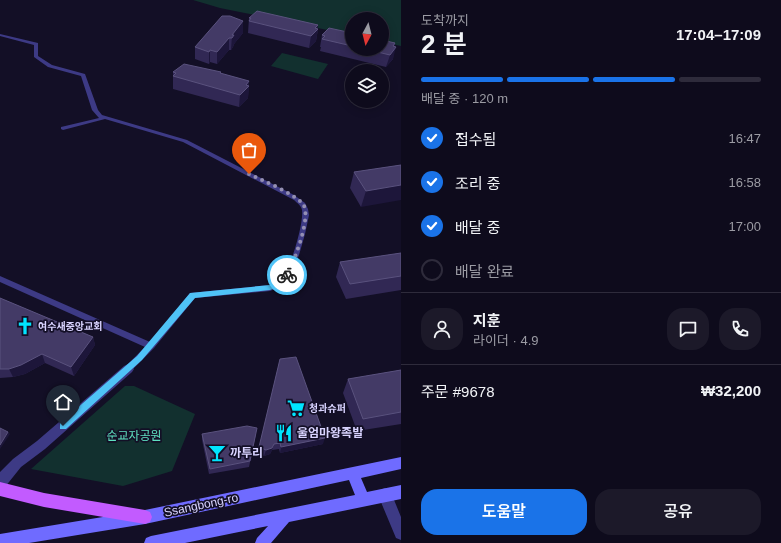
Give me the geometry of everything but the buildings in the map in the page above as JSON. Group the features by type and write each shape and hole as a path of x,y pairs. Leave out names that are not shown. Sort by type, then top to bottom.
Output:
{"main road":[{"path":"0,489 44,500 145,517"}],"street":[{"path":"0,482 17,463 41,445 128,369"},
{"name":"Ssangbong-ro","path":"0,542 145,517 401,463"},
{"path":"353,472 364,500"},
{"path":"151,543 401,492"},
{"path":"385,496 401,533"},
{"path":"262,543 285,516"}],"lane":[{"path":"0,35 36,44 36,56 45,64 83,75 95,110 104,118 195,145 300,201 305,211 305,220 298,245 288,273 281,283 270,288 193,295 151,346 128,369"},
{"path":"64,128 104,118"},
{"path":"0,279 151,346"}],"green space":[{"path":"193,0 401,0 401,46 389,43 389,12 345,12 345,34 220,8"},
{"path":"282,53 328,64 318,79 271,66"},
{"name":"순교자공원","path":"125,386 134,386 195,414 172,471 123,486 31,469"}],"way so far":[{"path":"249,174 300,201 305,208 306,214 304,223 287,275"}],"place":[{"name":"여수새중앙교회","path":"25,326"},
{"name":"청과슈퍼","path":"296,408"},
{"name":"울엄마왕족발","path":"284,433"},
{"name":"까투리","path":"217,453"}],"route":[{"path":"63,426 140,358 193,295 270,288 281,283 287,275"}]}
